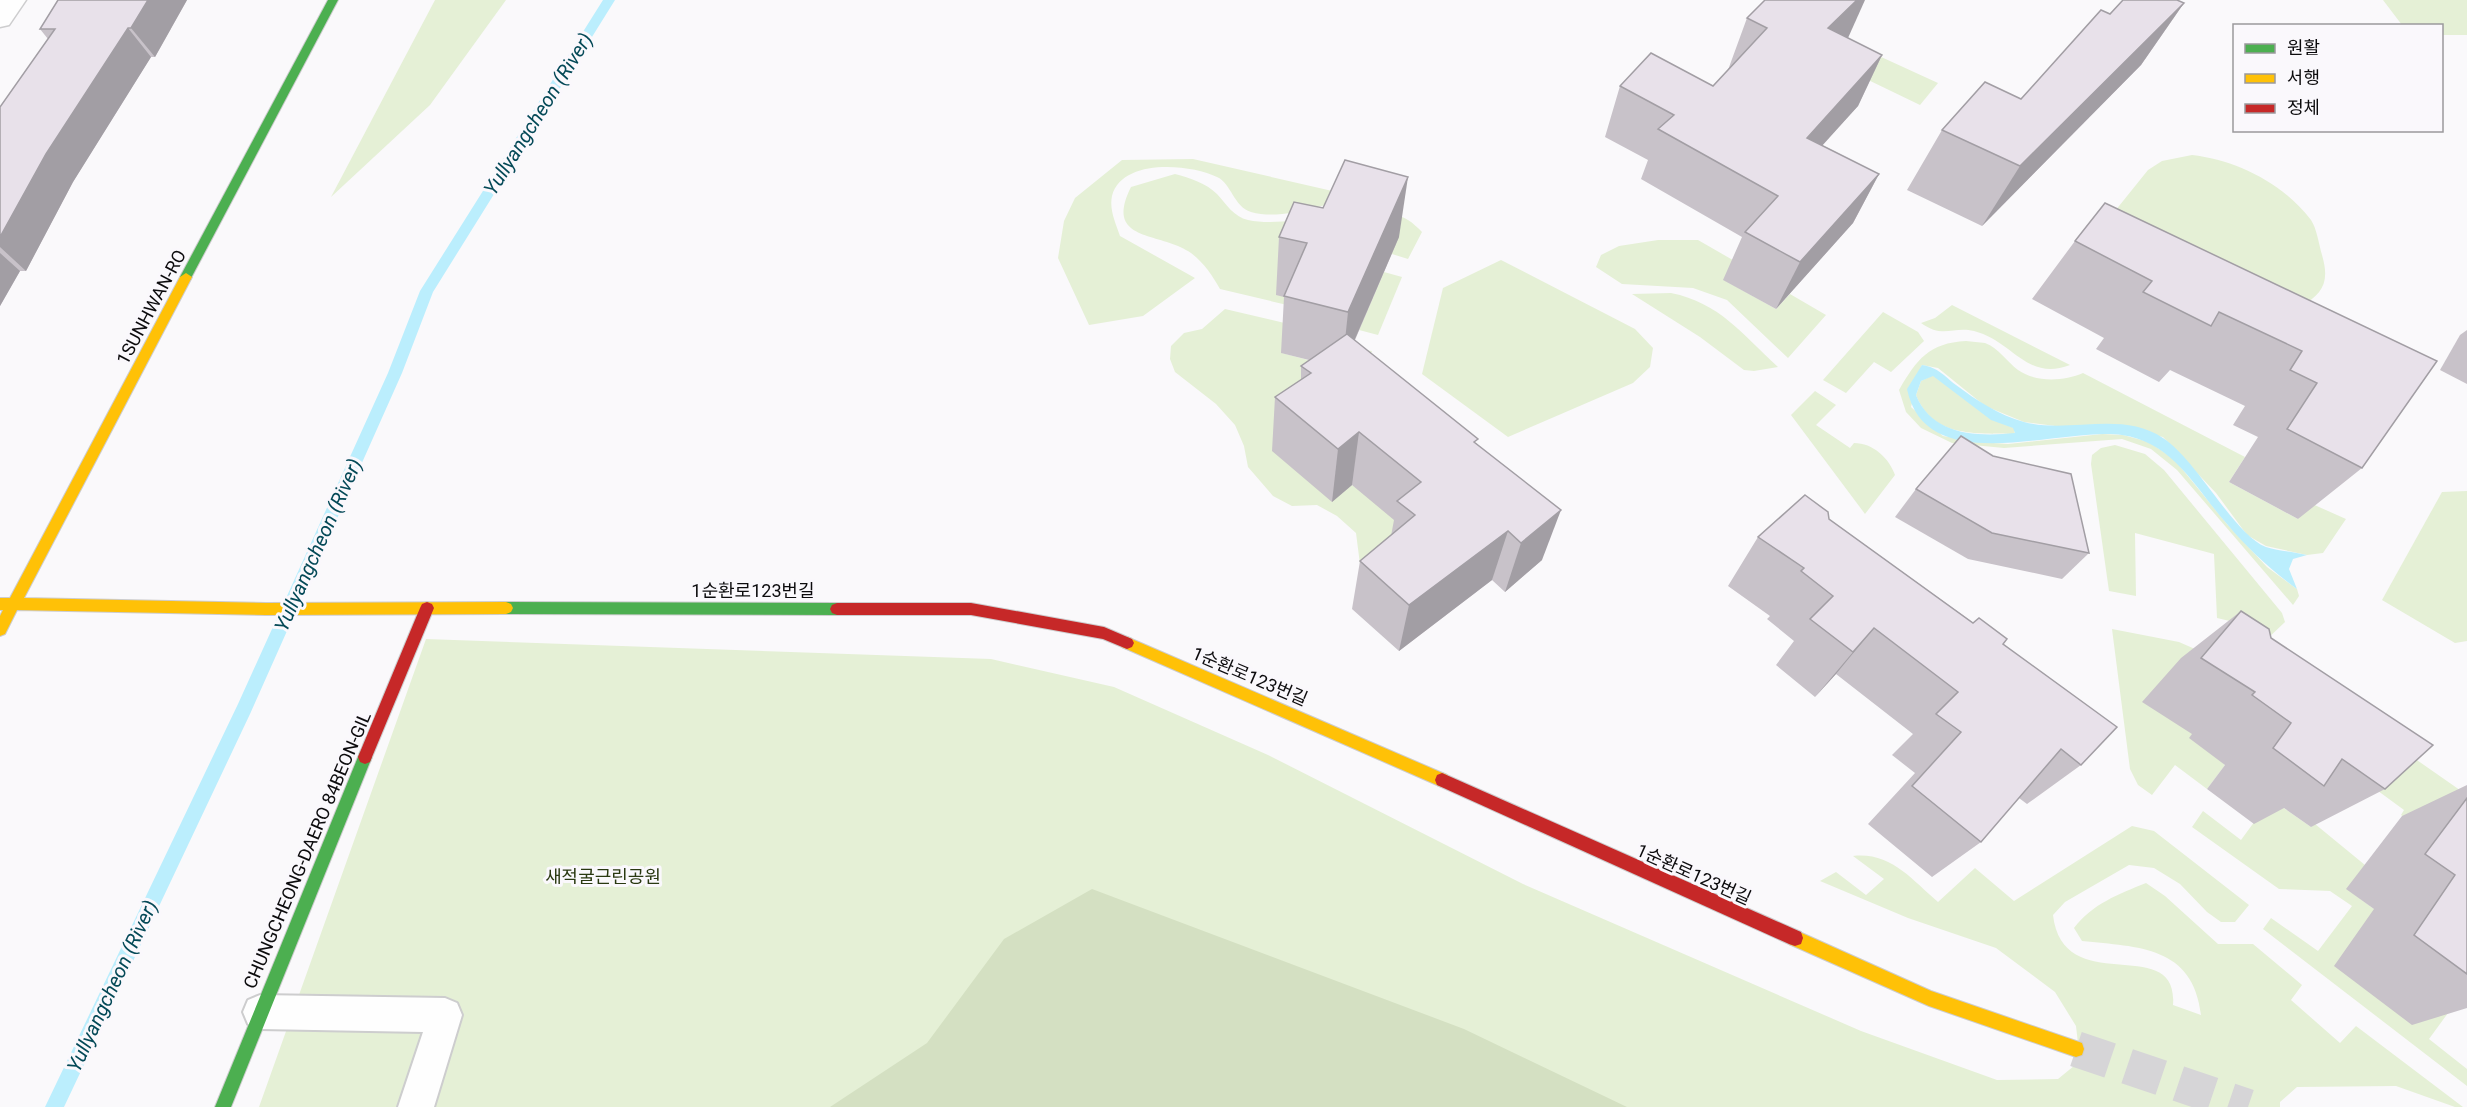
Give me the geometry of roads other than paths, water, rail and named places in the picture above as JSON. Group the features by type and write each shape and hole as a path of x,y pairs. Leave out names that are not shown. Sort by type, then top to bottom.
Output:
{"street":[{"path":"0,19 14,0"},
{"name":"1SUNHWAN-RO","path":"0,630 7,604 333,0"},
{"name":"1순환로123번길","path":"7,604 350,611 427,608 971,609 1104,633 1278,707 1929,998 2076,1048"},
{"name":"CHUNGCHEONG-DAERO 84BEON-GIL","path":"224,1107 260,1012 427,608"}],"lane":[{"path":"260,1012 445,1015 416,1107"}],"water":[{"path":"1922,365 1928,366 1988,406 2024,422 2059,426 2130,425 2163,438 2189,463 2241,528 2254,540 2276,550 2307,555 2293,559 2289,569 2297,589 2252,551 2182,469 2156,447 2140,439 2122,435 2096,434 2032,441 1967,442 1940,434 1919,417 1907,389","holes":["1933,376 1991,420 2013,428 2015,433 1971,433 1944,426 1923,408 1916,395 1921,381"]}],"waterway":[{"name":"Yullyangcheon (River)","path":"54,1107 244,709 395,373 427,291 609,0"}],"tunnel":[{"path":"2076,1049 2248,1107"}],"park label":[{"name":"새적굴근린공원","path":"603,876"}]}
